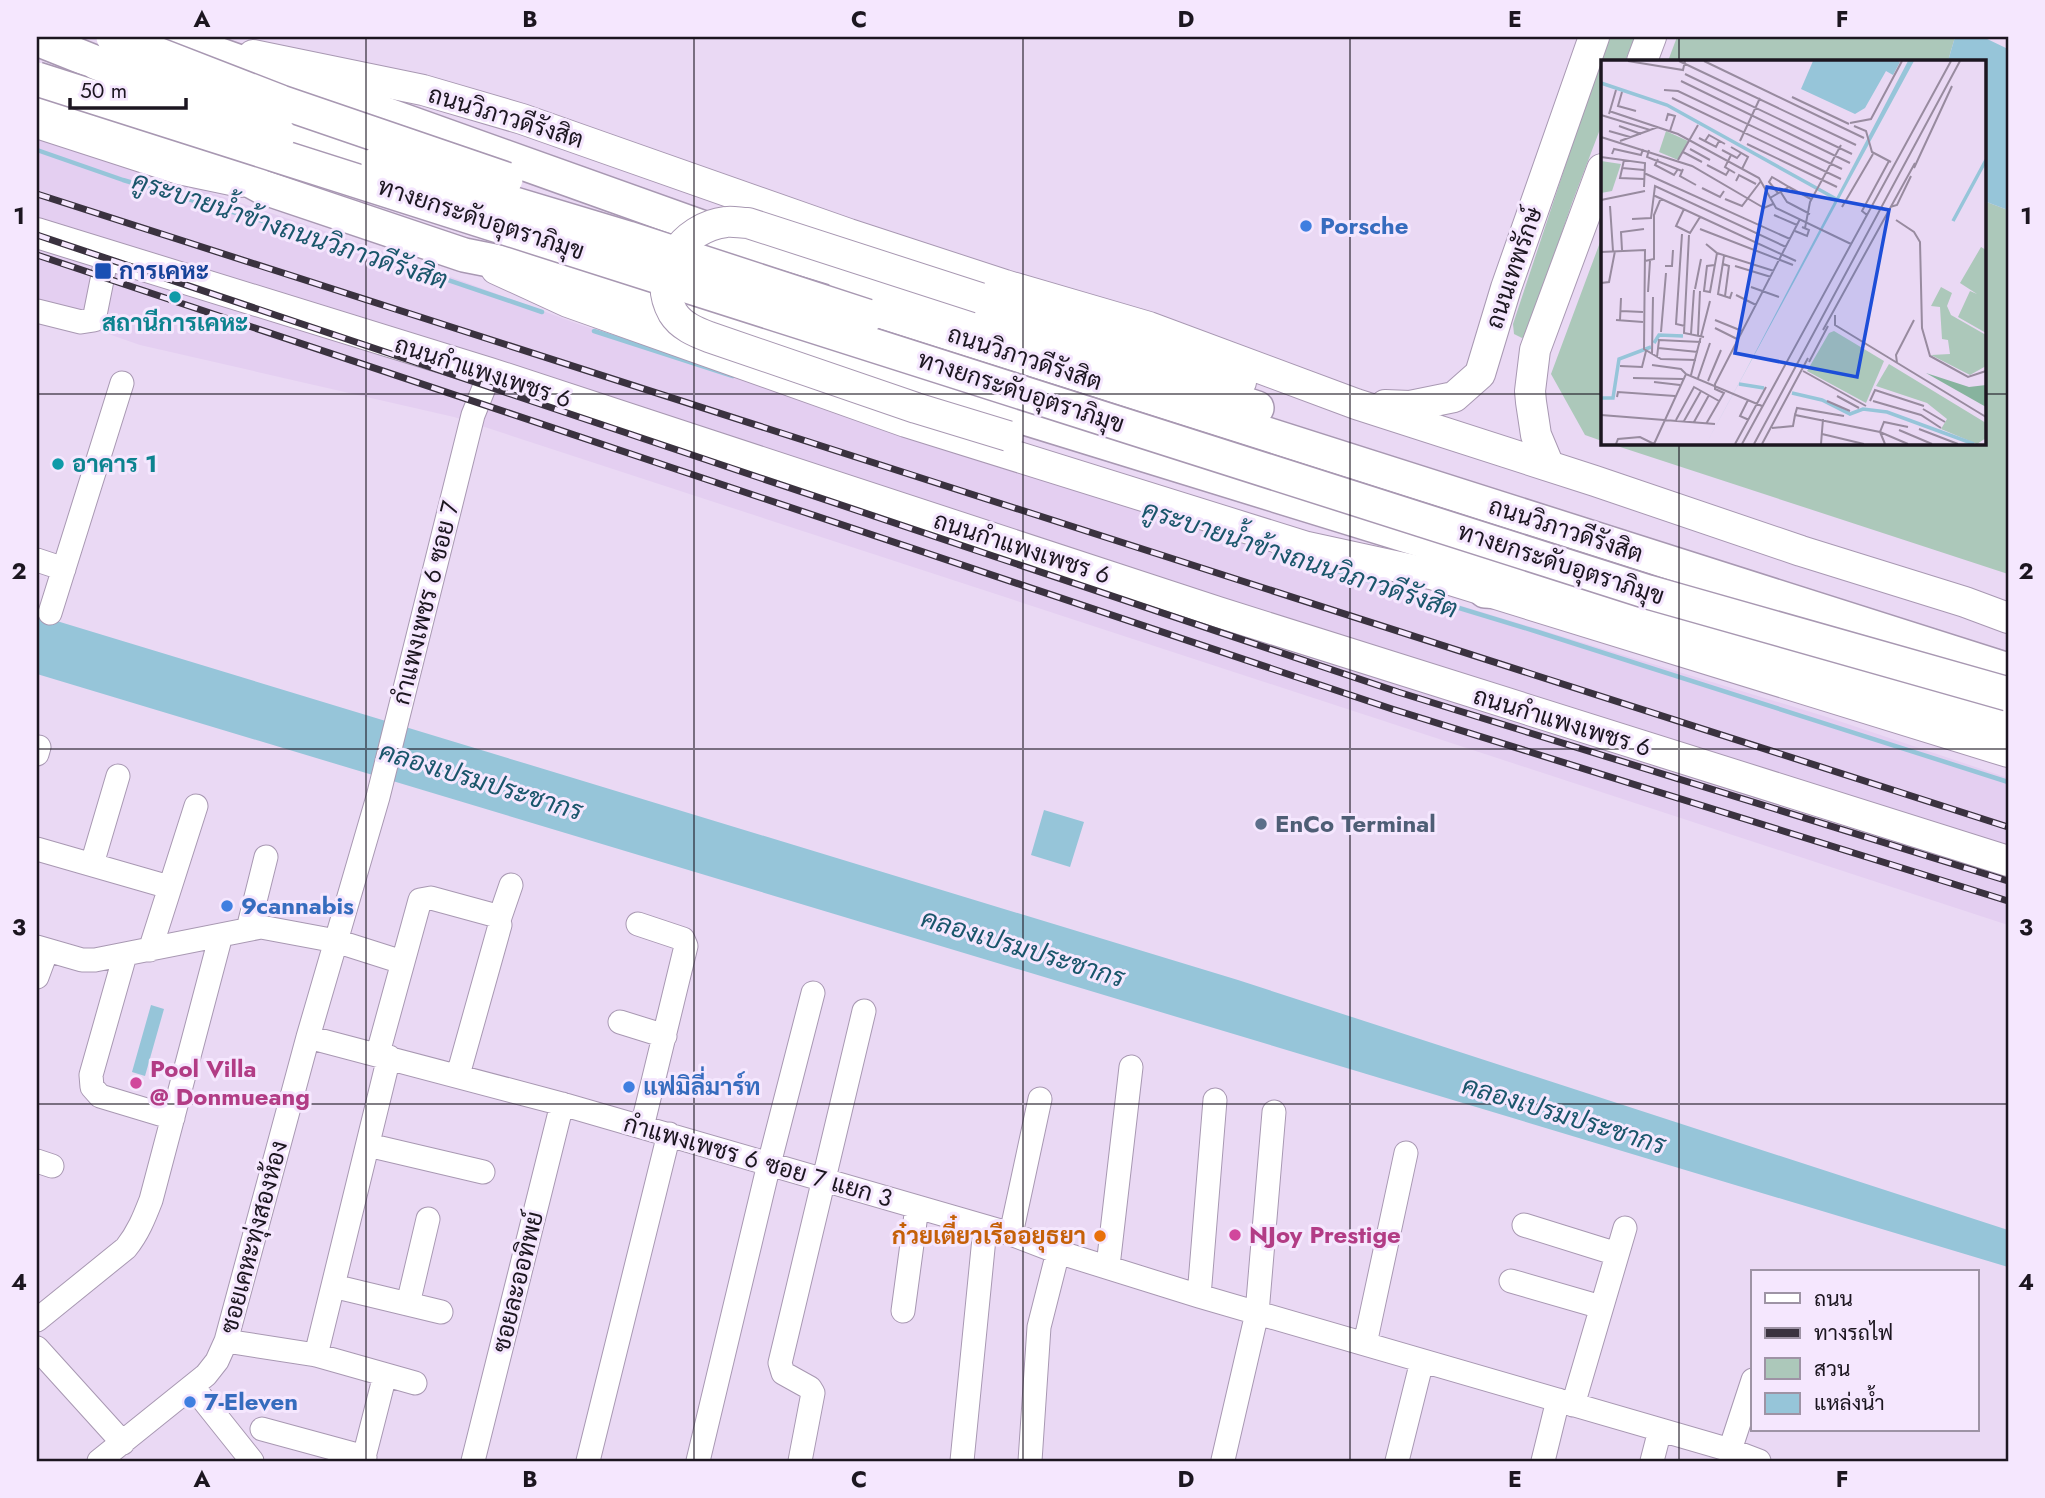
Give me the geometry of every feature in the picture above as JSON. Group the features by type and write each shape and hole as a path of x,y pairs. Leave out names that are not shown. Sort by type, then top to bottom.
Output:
{"highway":[{"name":"ทางยกระดับอุตราภิมุข","path":"113,37 281,102 512,181 628,238"},
{"path":"170,37 724,235 912,292 1178,383 1835,595 2008,646"},
{"name":"ทางยกระดับอุตราภิมุข","path":"37,39 267,130 628,238 1647,566 2008,671"},
{"name":"ถนนวิภาวดีรังสิต","path":"37,65 146,99 557,207 2008,671"},
{"name":"ทางยกระดับอุตราภิมุข","path":"37,79 1635,588 2008,694"},
{"name":"ถนนวิภาวดีรังสิต","path":"37,96 185,145 262,187 464,255 554,273 2008,721"},
{"path":"884,312 1048,338"},
{"path":"1485,591 1616,599"}],"main road":[{"name":"ถนนวิภาวดีรังสิต","path":"192,37 244,53 423,90 522,119 862,238 1005,285 1149,327 1356,404 2008,618"},
{"name":"ถนนเทพรักษ์","path":"1356,404 1409,406 1454,397 1480,374 1594,37"},
{"path":"1642,60 1651,37"},
{"name":"ถนนวิภาวดีรังสิต","path":"37,123 179,169 262,187"},
{"name":"ถนนเทพรักษ์","path":"1549,466 1536,435 1531,402 1535,350 1601,172"},
{"path":"1431,574 1364,548 916,408 688,328 674,314 667,295 667,270 677,247 698,232 725,222 748,223 1495,462 1595,481"},
{"name":"ถนนกำแพงเพชร 6","path":"37,233 490,373 1218,612 2008,861"},
{"name":"ถนนวิภาวดีรังสิต","path":"464,255 568,302 906,422 1307,547 1431,574 2008,752"},
{"path":"1491,335 1512,348 1535,350"}],"street":[{"path":"37,311 81,322 94,320 107,255"},
{"name":"กำแพงเพชร 6 ซอย 7","path":"308,1037 380,787 473,415 490,373"},
{"path":"50,613 122,383"},
{"path":"37,560 64,569"},
{"path":"92,864 118,776"},
{"path":"150,950 196,806"},
{"path":"37,849 169,887"},
{"path":"248,929 267,857"},
{"path":"458,1074 500,925 499,920 511,885"},
{"path":"316,1355 368,1145 402,962 420,900 430,898 497,916 499,920"},
{"path":"638,924 683,939 686,946 642,1127"},
{"path":"37,977 42,948 82,960 102,960 248,929 270,928 336,942 402,962"},
{"path":"37,1320 126,1248 136,1234 151,1200 222,935"},
{"path":"125,955 91,1075 92,1087 100,1096 173,1118"},
{"path":"698,1461 813,993"},
{"path":"800,1461 813,1393 810,1388 783,1373 780,1363 863,1011"},
{"path":"620,1022 665,1036"},
{"name":"กำแพงเพชร 6 ซอย 7 แยก 3","path":"308,1037 458,1074 823,1179 1011,1234 1199,1296 1730,1450 1759,1461"},
{"name":"ซอยเคหะทุ่งสองห้อง","path":"193,1387 216,1361 226,1341 308,1037"},
{"path":"1108,1266 1131,1067"},
{"path":"1011,1234 1040,1099"},
{"path":"1199,1296 1215,1100"},
{"name":"ซอยละออทิพย์","path":"473,1461 562,1104"},
{"path":"1223,1460 1257,1313 1274,1112"},
{"path":"588,1461 668,1134"},
{"path":"368,1145 483,1172"},
{"path":"1365,1344 1406,1153"},
{"path":"903,1311 917,1207"},
{"path":"408,1304 428,1219"},
{"path":"1524,1225 1617,1254"},
{"path":"1543,1461 1601,1307 1625,1227"},
{"path":"962,1461 985,1228"},
{"path":"1030,1461 1039,1327 1058,1251"},
{"path":"1511,1281 1601,1307"},
{"path":"333,1286 441,1312"},
{"path":"226,1341 316,1355 415,1383"},
{"path":"39,1355 123,1443"},
{"path":"1397,1461 1422,1361"},
{"path":"262,1429 364,1459 385,1375"},
{"path":"1730,1450 1751,1386"},
{"path":"99,1461 193,1387 252,1461"},
{"path":"1652,1461 1660,1430"}],"shaded area":[{"path":"37,134 354,241 578,324 1120,502 1827,717 2008,778 2008,925 454,417 140,345 37,309"}],"green space":[{"path":"1608,37 1635,37 1625,60 1601,60 1601,127 1527,335 1522,338 1514,334 1513,324"},
{"path":"1677,37 1955,37 1948,60 1668,60"},
{"path":"1986,202 2008,210 2008,574 1611,444 1986,444"},
{"path":"1601,240 1601,441 1585,435 1551,374"}],"water":[{"path":"1955,37 1983,37 2008,49 2008,210 1986,202 1986,60 1948,60"},
{"name":"คลองเปรมประชากร","path":"37,615 1238,980 2008,1230 2008,1267 37,674"},
{"path":"1044,810 1084,822 1070,867 1031,855"},
{"path":"151,1005 164,1009 145,1076 132,1072"}],"waterway":[{"name":"คูระบายน้ำข้างถนนวิภาวดีรังสิต","path":"37,150 123,180 348,246 542,312"},
{"name":"คูระบายน้ำข้างถนนวิภาวดีรังสิต","path":"594,331 733,376"},
{"name":"คูระบายน้ำข้างถนนวิภาวดีรังสิต","path":"1308,562 1538,632 2008,782"}],"railway":[{"path":"37,194 2008,827"},
{"path":"37,235 1398,692 2008,881"},
{"path":"37,255 1392,709 2008,901"}],"place":[{"name":"Porsche","path":"1306,226"},
{"name":"การเคหะ","path":"103,271"},
{"name":"สถานีการเคหะ","path":"175,297"},
{"name":"อาคาร 1","path":"58,464"},
{"name":"EnCo Terminal","path":"1261,824"},
{"name":"9cannabis","path":"227,906"},
{"name":"Pool Villa @ Donmueang","path":"136,1083"},
{"name":"แฟมิลี่มาร์ท","path":"629,1087"},
{"name":"NJoy Prestige","path":"1235,1235"},
{"name":"ก๋วยเตี๋ยวเรืออยุธยา","path":"1100,1236"},
{"name":"7-Eleven","path":"190,1402"}]}
